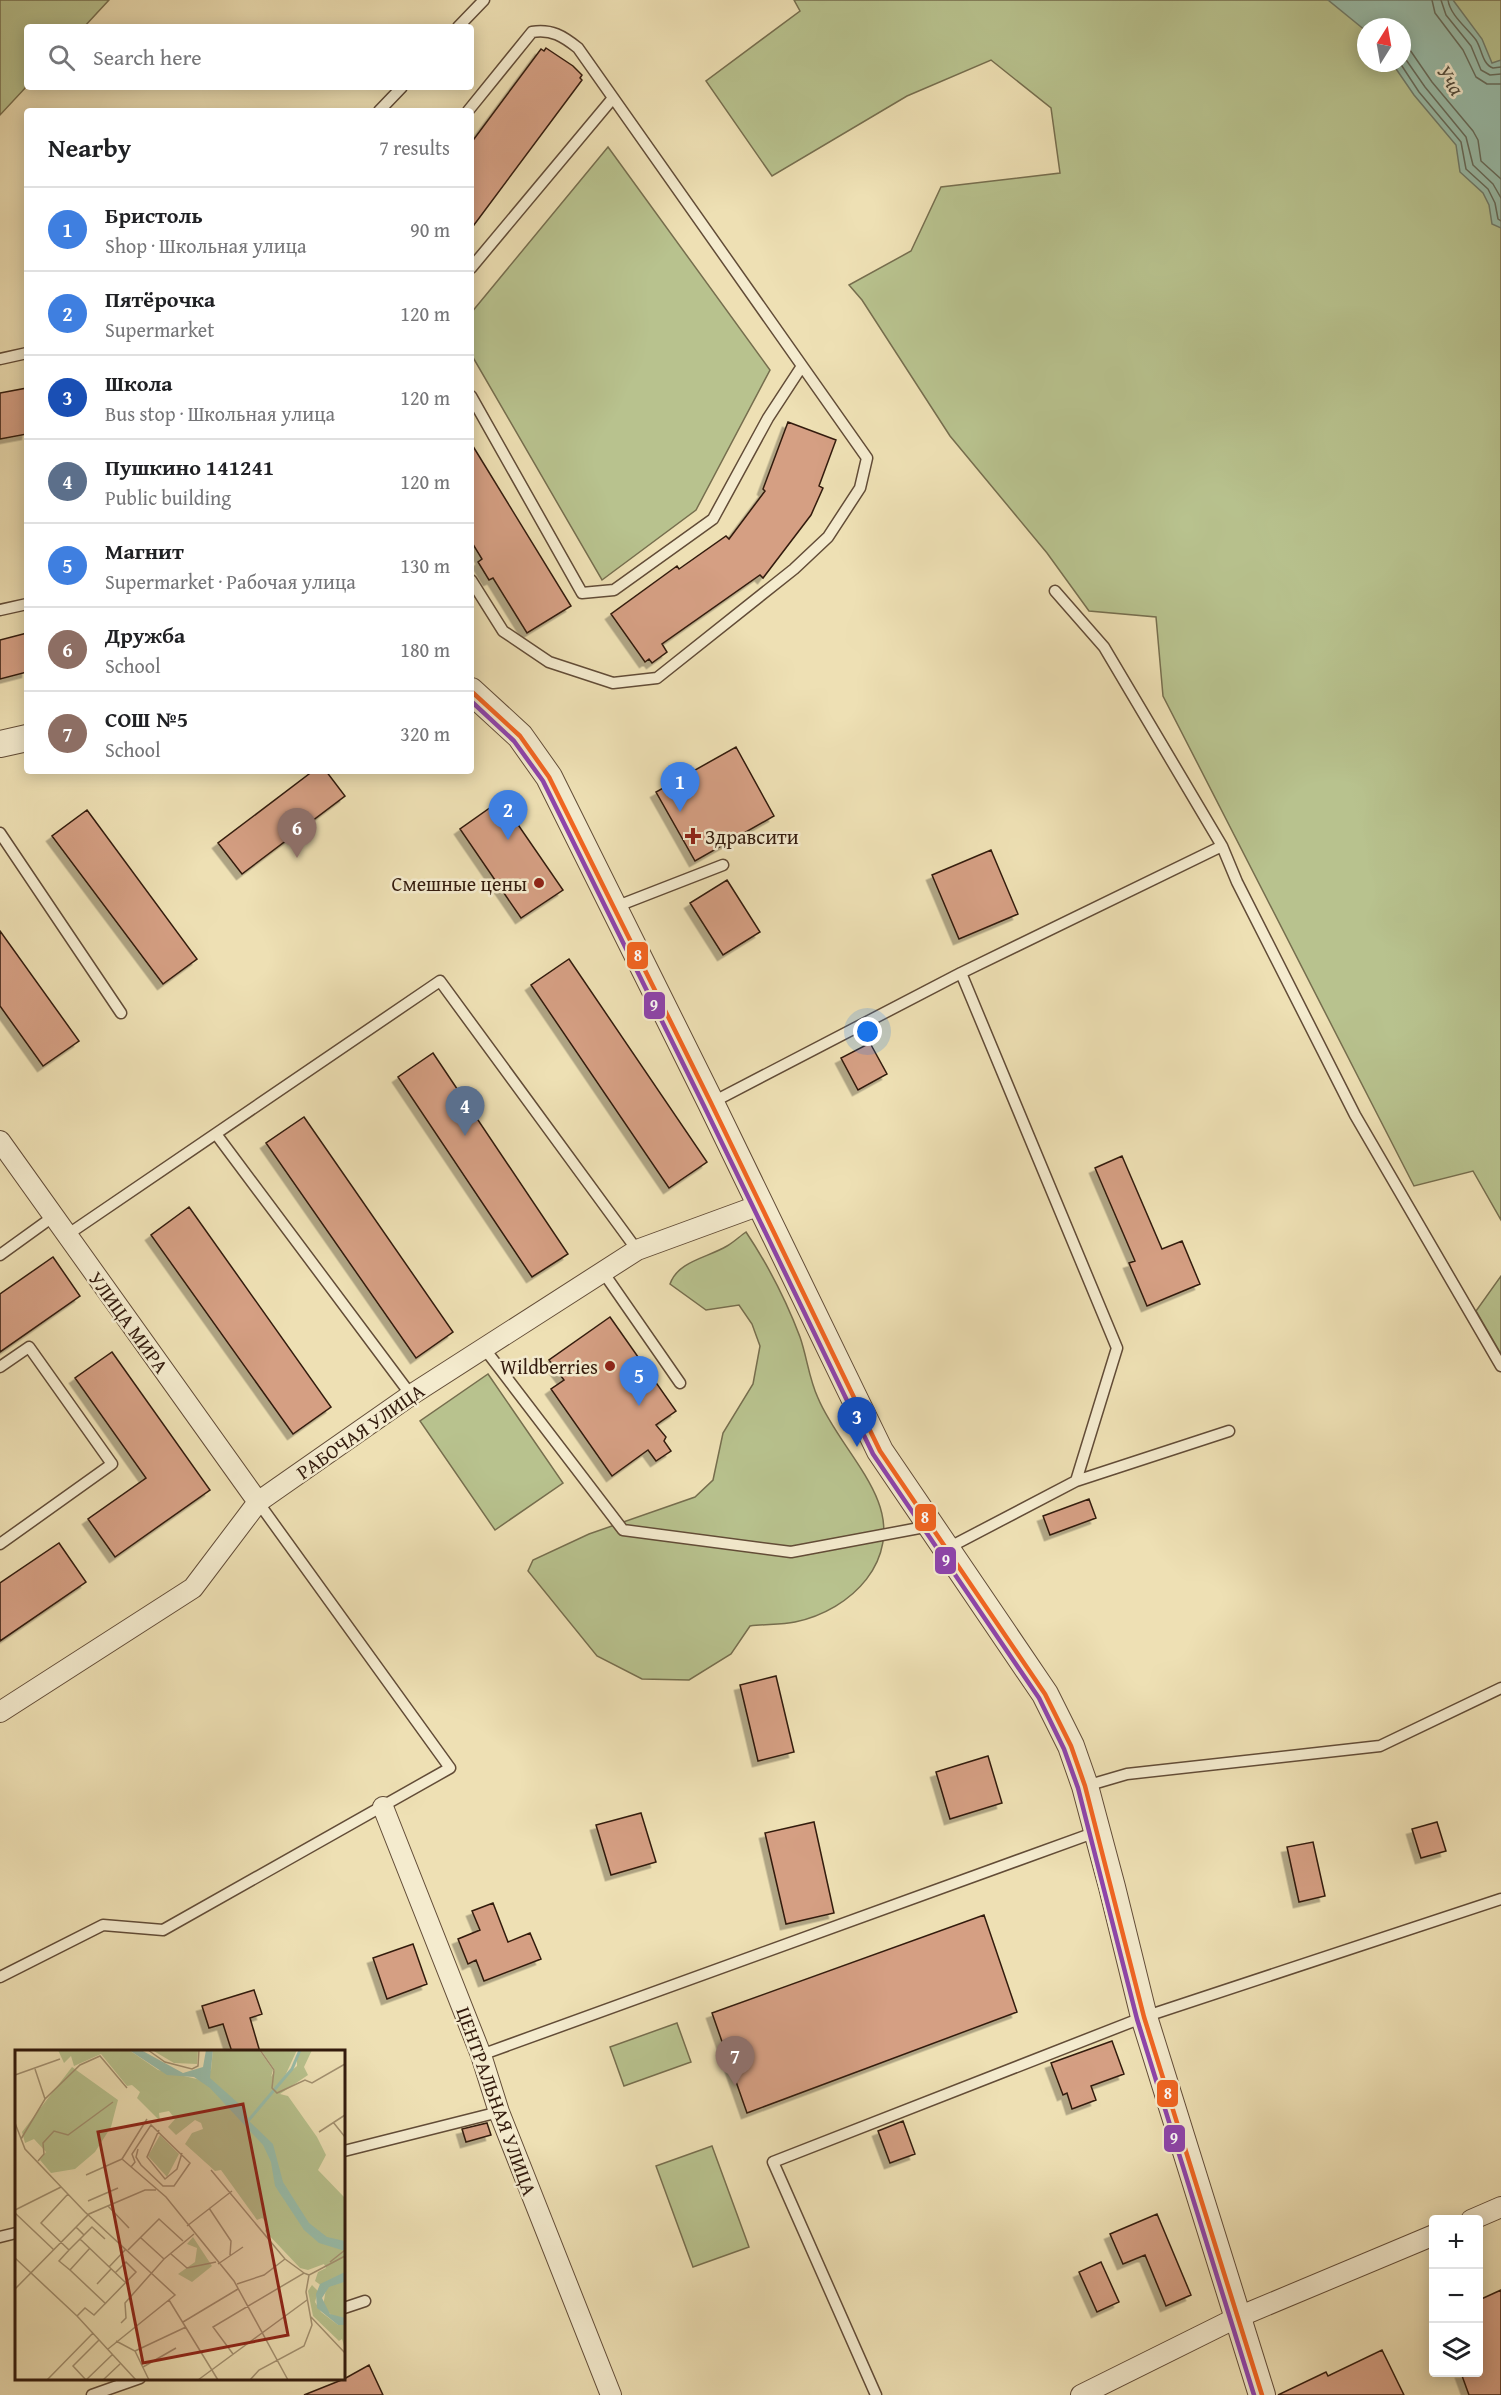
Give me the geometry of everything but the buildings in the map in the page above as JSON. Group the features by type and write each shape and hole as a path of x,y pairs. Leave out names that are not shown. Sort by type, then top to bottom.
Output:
{"street":[{"path":"474,694 520,736 549,777 615,907 880,1451 1045,1694 1071,1746 1085,1786 1113,1887 1144,2017 1236,2318 1262,2395"},
{"path":"0,744 24,739"},
{"name":"УЛИЦА МИРА","path":"0,1141 258,1502"},
{"name":"РАБОЧАЯ УЛИЦА","path":"0,1712 193,1588 258,1502 411,1395 637,1250 760,1206"},
{"name":"ЦЕНТРАЛЬНАЯ УЛИЦА","path":"383,1807 481,2055 499,2112 610,2395"},
{"path":"1483,2215 1501,2207"},
{"path":"1081,2395 1236,2318 1429,2237"}],"lane":[{"path":"461,24 484,0"},
{"path":"470,108 532,32 546,30 562,36 578,48 867,458 860,488 828,537 794,569 657,678 614,683 549,662 503,631 474,585"},
{"path":"382,108 399,90"},
{"path":"474,264 613,98"},
{"path":"0,359 24,354"},
{"path":"474,401 582,593 614,590 713,519 768,418 802,366"},
{"path":"1055,591 1104,647 1222,846 1237,882 1356,1115 1501,1365"},
{"path":"0,610 24,604"},
{"path":"0,833 121,1013"},
{"path":"711,1103 961,973 1222,846"},
{"path":"615,907 723,865"},
{"path":"961,973 1117,1348 1076,1481"},
{"path":"67,1235 440,981 637,1250"},
{"path":"216,1134 411,1395"},
{"path":"0,1255 54,1216"},
{"path":"603,1272 680,1383"},
{"path":"0,1367 29,1347 112,1464 0,1544"},
{"path":"484,1348 623,1530 791,1552 931,1526"},
{"path":"946,1549 1076,1481 1229,1431"},
{"path":"0,1977 103,1925 163,1930 450,1768 258,1502"},
{"path":"1085,1786 1127,1774 1380,1746 1501,1688"},
{"path":"481,2055 1096,1832"},
{"path":"876,2395 773,2162 1144,2017 1501,1899"},
{"path":"345,2151 499,2112"},
{"path":"0,2237 15,2233"},
{"path":"345,2308 365,2301"},
{"path":"92,2395 137,2380"}],"shaded area":[{"path":"0,0 109,0 87,24 24,24 24,89 0,115"},
{"path":"794,0 1501,0 1501,1220 1473,1171 1414,1186 1163,696 1156,617 1089,611 1047,553 950,436 862,300 849,285 911,251 941,187 1060,173 1051,108 991,60 907,96 772,176 706,81 800,11"},
{"path":"608,147 770,370 696,510 602,580 474,359 474,309"},
{"path":"746,1232 789,1310 800,1337 815,1391 824,1411 865,1475 878,1501 883,1523 883,1543 877,1562 867,1579 835,1606 816,1616 795,1622 750,1626 731,1654 689,1680 642,1679 597,1656 528,1571 533,1560 589,1534 695,1497 713,1480 723,1433 753,1384 760,1346 752,1324 739,1305 706,1310 670,1284 679,1270 686,1265 727,1246"},
{"path":"1501,1276 1501,1354 1476,1311"},
{"path":"488,1374 563,1483 495,1530 420,1421"},
{"path":"677,2023 691,2062 624,2086 610,2047"},
{"path":"712,2146 749,2247 693,2267 656,2166"}],"water":[{"name":"Уча","path":"1328,0 1453,0 1482,39 1492,63 1501,60 1501,228 1492,224 1489,205 1483,193 1460,172 1456,145 1414,95 1398,72 1411,72 1411,18 1357,18 1357,24"}],"transit line":[{"name":"8","path":"474,694 520,736 549,777 880,1451 1045,1694 1071,1746 1085,1786 1144,2017 1262,2395"},
{"name":"9","path":"474,704 514,741 543,781 873,1454 1039,1698 1064,1749 1078,1788 1137,2019 1254,2395"}],"place":[{"name":"Бристоль","path":"680,812"},
{"name":"Здравсити","path":"693,836"},
{"name":"Пятёрочка","path":"508,840"},
{"name":"Дружба","path":"297,858"},
{"name":"Смешные цены","path":"539,883"},
{"name":"Пушкино 141241","path":"465,1136"},
{"name":"Wildberries","path":"610,1366"},
{"name":"Магнит","path":"639,1406"},
{"name":"Школа","path":"857,1447"},
{"name":"СОШ №5","path":"735,2086"}]}
